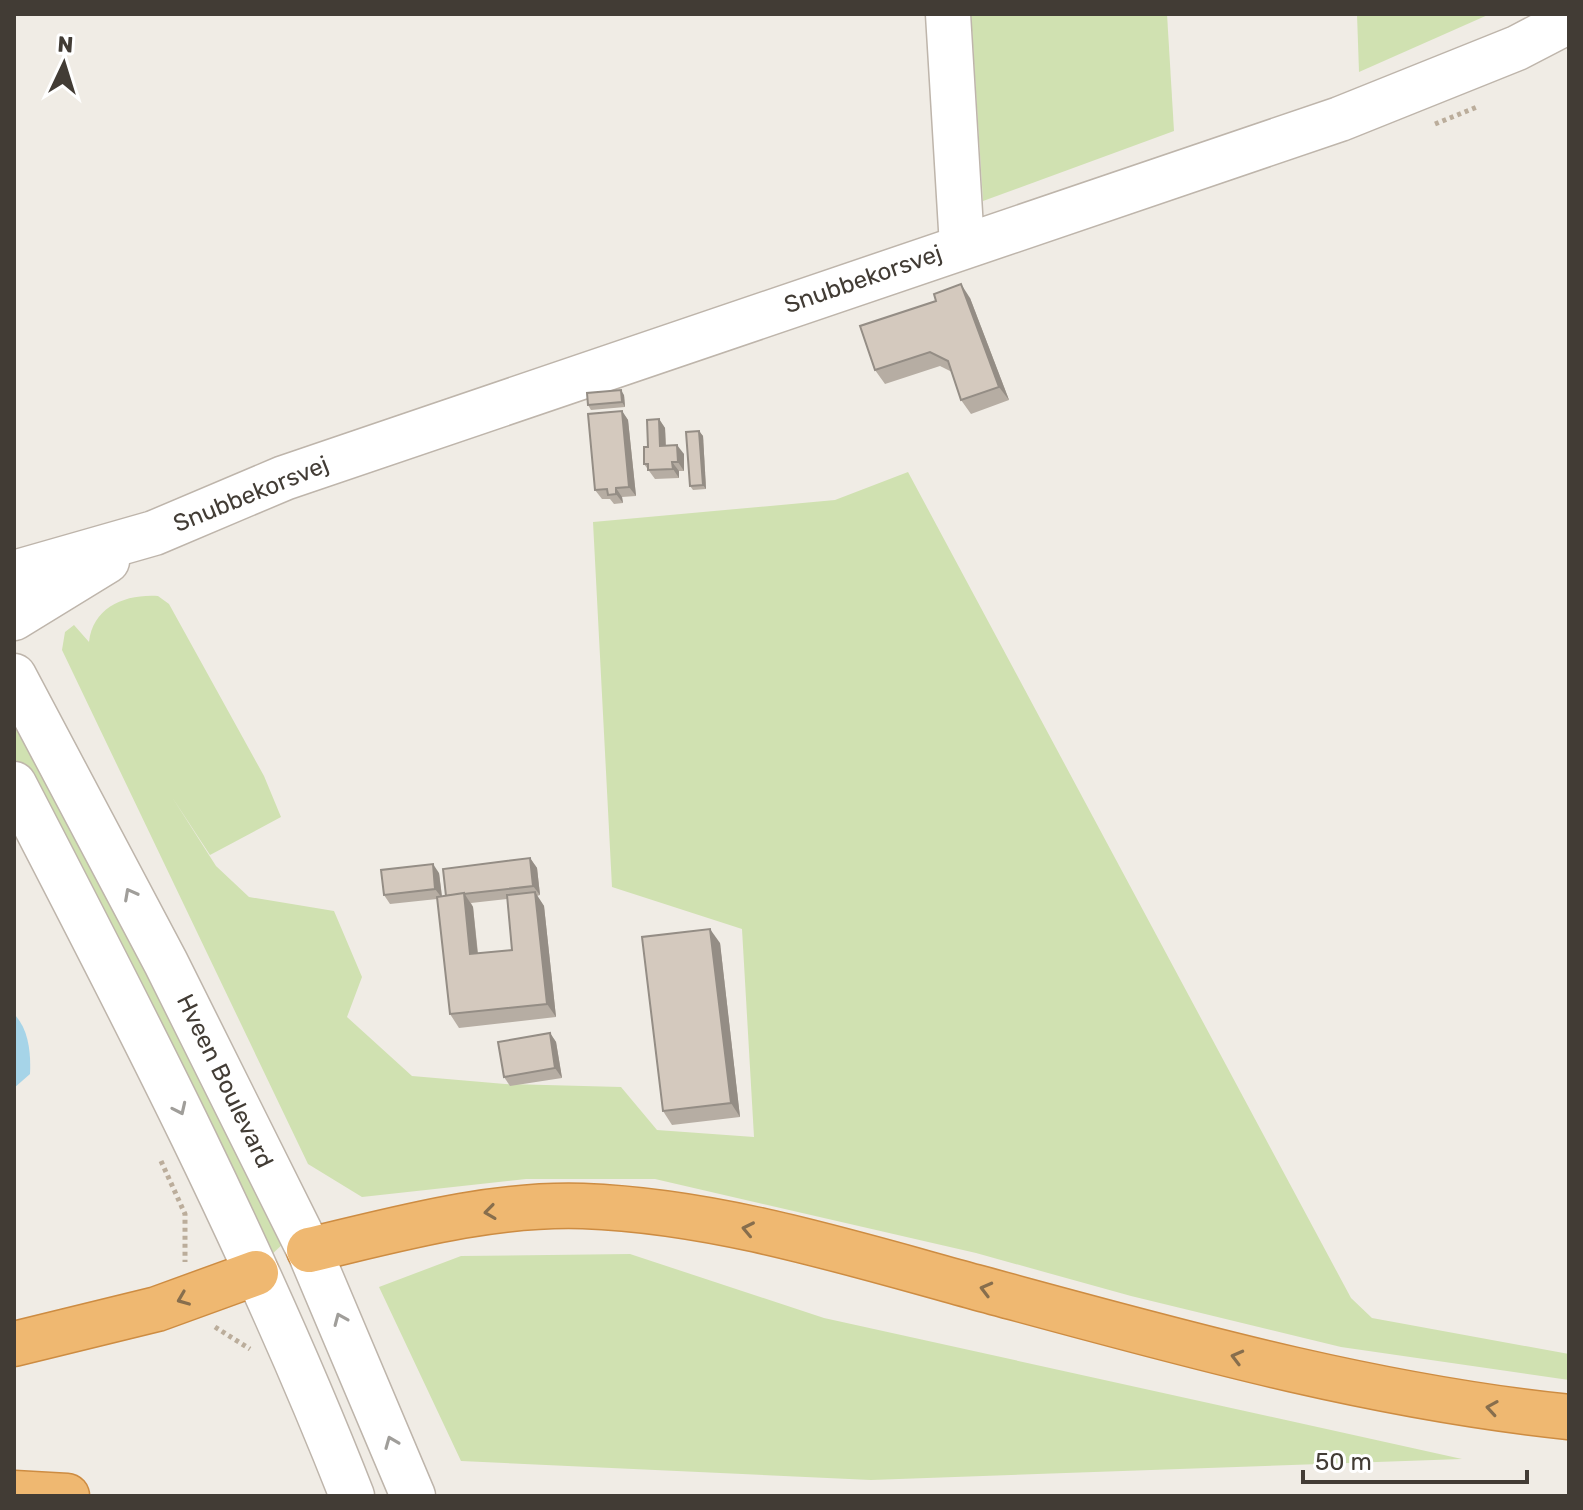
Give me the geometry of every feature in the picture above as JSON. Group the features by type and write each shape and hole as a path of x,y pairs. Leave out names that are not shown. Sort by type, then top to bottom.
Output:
{"highway":[{"path":"309,1250 493,1210 579,1206 668,1212 824,1245 1274,1368 1495,1410 1569,1417"},
{"path":"14,1344 157,1309 256,1273"},
{"path":"14,1493 67,1496"}],"street":[{"path":"948,14 962,246"},
{"name":"Snubbekorsvej","path":"14,573 154,533 299,473 1340,119 1517,48 1569,21"},
{"name":"Snubbekorsvej","path":"14,618 154,533"},
{"name":"Hveen Boulevard","path":"14,676 166,963 309,1250 413,1496"},
{"path":"14,784 146,1038 313,1397 352,1496"},
{"path":"256,1273 309,1250"}],"green space":[{"path":"971,14 1167,14 1174,131 983,201"},
{"path":"1357,14 1490,14 1359,72"},
{"path":"908,472 1351,1298 1372,1318 1569,1354 1569,1380 1341,1347 1131,1296 976,1253 655,1179 526,1179 362,1197 308,1164 62,650 65,632 74,625 89,642 97,620 123,600 158,596 169,604 264,776 281,817 210,855 172,797 216,866 249,897 334,911 362,977 347,1017 412,1076 505,1084 621,1087 657,1130 754,1137 742,929 612,887 593,522 835,500"},
{"path":"14,709 286,1241 269,1257 14,756"},
{"path":"630,1254 824,1318 1462,1459 871,1480 461,1461 379,1287 461,1256"}],"water":[{"path":"14,1014 26,1034 30,1074 14,1088"}],"building":[{"path":"961,284 999,387 961,400 948,361 930,352 875,370 860,326 936,301 934,294"},
{"path":"621,390 622,402 588,405 587,393"},
{"path":"622,411 629,487 616,488 616,494 608,495 607,489 595,490 588,414"},
{"path":"659,419 660,446 677,445 678,462 672,462 673,469 648,470 648,464 644,464 644,447 648,447 647,420"},
{"path":"699,431 703,485 690,486 686,432"},
{"path":"530,858 533,886 446,896 443,869"},
{"path":"433,864 435,889 384,895 381,870"},
{"path":"535,892 547,1004 450,1014 437,897 464,893 470,954 512,950 507,895"},
{"path":"710,929 731,1103 663,1111 642,937"},
{"path":"550,1033 555,1068 504,1077 498,1042"}]}
